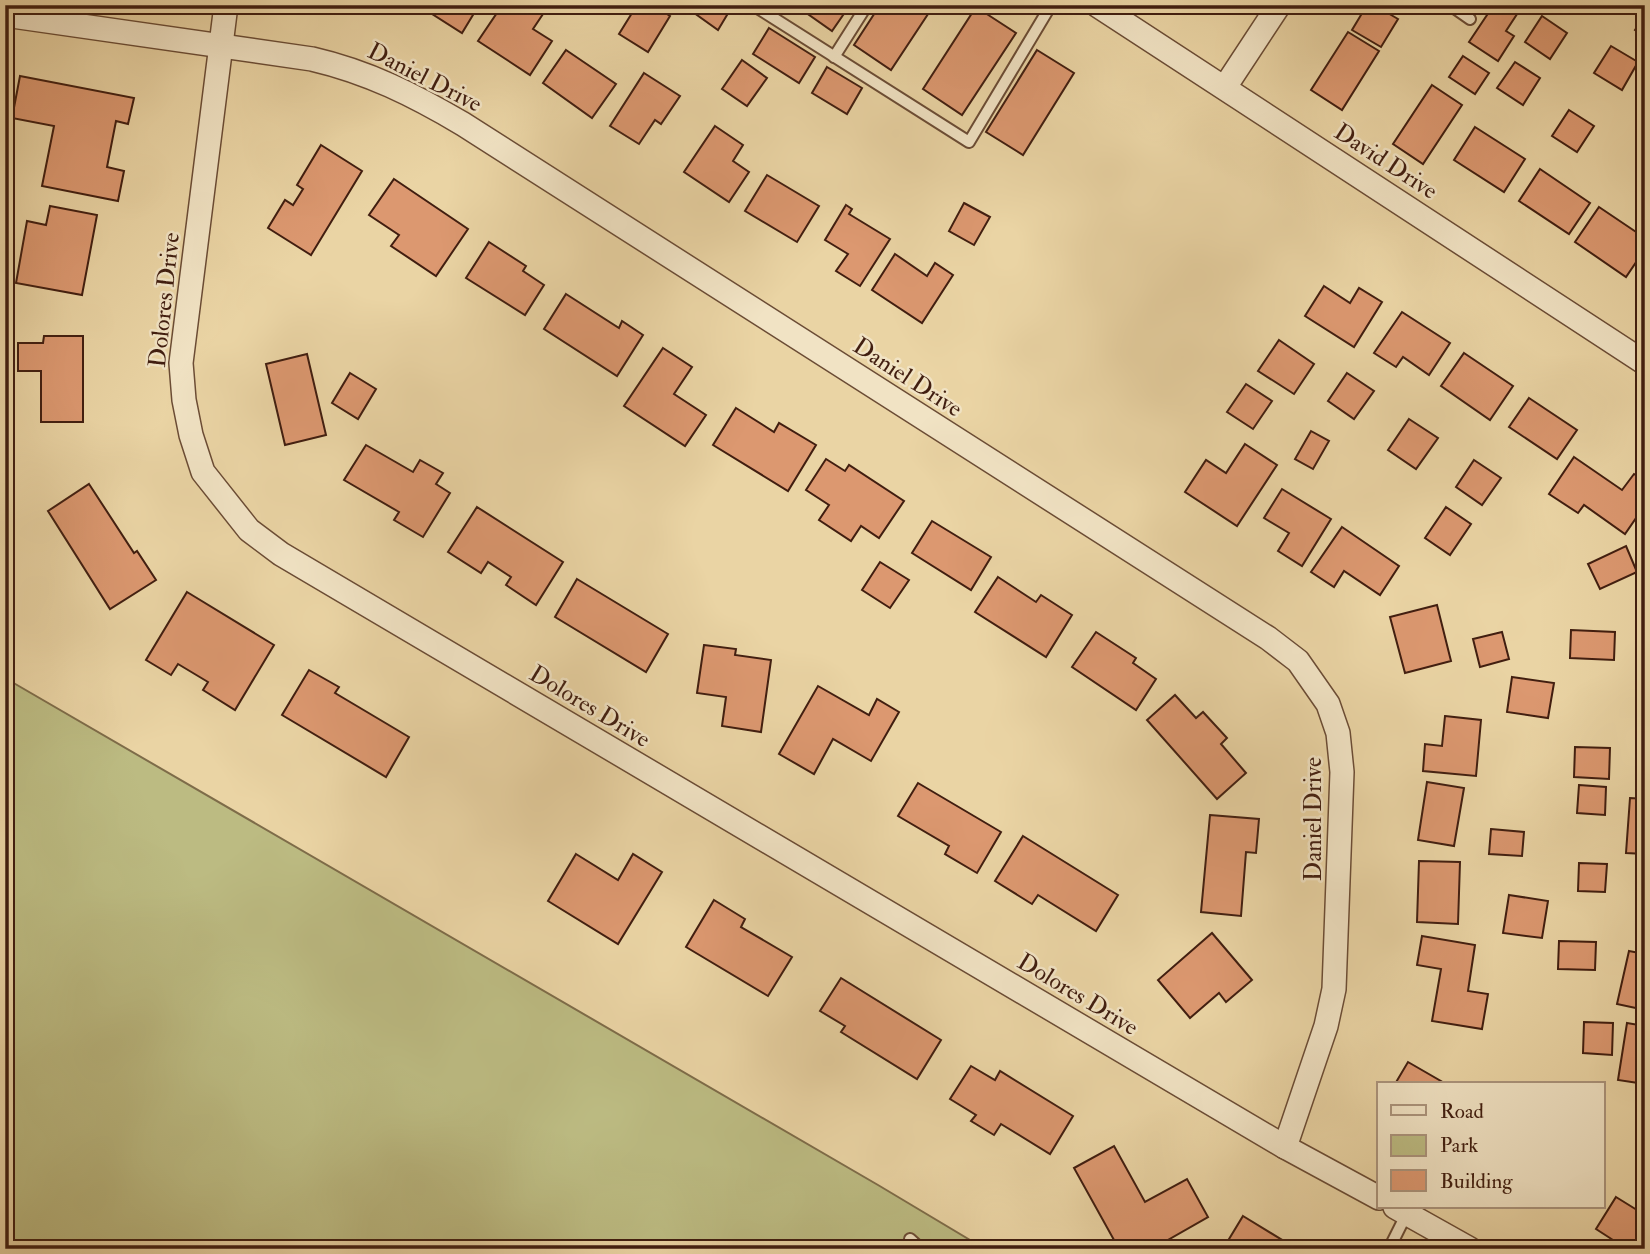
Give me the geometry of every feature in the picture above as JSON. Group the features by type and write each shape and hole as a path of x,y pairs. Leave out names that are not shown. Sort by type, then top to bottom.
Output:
{"street":[{"name":"Dolores Drive","path":"226,5 181,363 191,435 203,472 250,530 293,561 1285,1147 1377,1197"},
{"name":"David Drive","path":"1097,5 1645,363"},
{"path":"1225,87 1279,5"},
{"name":"Daniel Drive","path":"5,15 312,59 356,70 429,104 1245,623 1298,662 1328,704 1338,733 1342,772 1337,958 1325,1026 1285,1147"},
{"path":"1401,1210 1470,1249"}],"lane":[{"path":"753,5 969,142 1051,5"},
{"path":"834,57 867,5"},
{"path":"1450,5 1470,19"},
{"path":"1389,1249 1401,1210"},
{"path":"910,1239 921,1249"}],"green space":[{"path":"5,678 878,1185 985,1249 5,1249"}],"building":[{"path":"418,5 479,5 462,33"},
{"path":"515,5 530,5 543,14 533,29 552,41 530,75 478,41 501,7 510,13"},
{"path":"637,5 653,5 670,16 648,52 619,34"},
{"path":"683,5 733,5 718,30"},
{"path":"795,5 850,5 832,31"},
{"path":"880,5 934,5 891,70 854,45"},
{"path":"1367,5 1374,5 1398,19 1381,47 1352,30"},
{"path":"1479,5 1523,5 1506,31 1514,36 1498,61 1469,42 1489,12"},
{"path":"976,7 1016,33 962,115 923,89"},
{"path":"1645,15 1645,37 1635,30"},
{"path":"1542,16 1567,33 1550,59 1525,42"},
{"path":"769,28 815,57 799,83 753,54"},
{"path":"1348,32 1379,51 1342,110 1311,90"},
{"path":"1611,46 1638,62 1622,90 1594,73"},
{"path":"566,50 616,84 592,118 543,83"},
{"path":"1037,50 1074,73 1023,155 986,132"},
{"path":"1463,56 1489,73 1475,94 1449,77"},
{"path":"742,60 767,78 747,106 722,89"},
{"path":"1515,62 1540,78 1523,105 1497,88"},
{"path":"827,67 862,88 847,114 812,93"},
{"path":"644,73 680,96 661,124 655,120 639,144 610,126"},
{"path":"20,76 134,98 128,124 116,121 107,167 124,171 118,201 42,186 54,126 12,118"},
{"path":"1432,85 1462,105 1423,164 1393,144"},
{"path":"1569,110 1594,126 1577,152 1552,136"},
{"path":"715,126 743,145 733,161 749,172 729,202 684,172"},
{"path":"1475,127 1525,159 1504,192 1454,160"},
{"path":"321,145 362,171 311,255 268,228 285,200 293,205 303,189 297,185"},
{"path":"1540,169 1590,203 1569,234 1519,201"},
{"path":"767,175 819,206 797,242 745,211"},
{"path":"394,179 468,229 436,276 391,246 399,235 369,215"},
{"path":"964,203 990,217 974,245 949,231"},
{"path":"846,205 852,209 849,214 890,239 860,286 836,271 848,254 825,240"},
{"path":"50,206 97,215 82,295 16,283 27,221 46,225"},
{"path":"1599,207 1645,238 1645,249 1626,277 1575,242"},
{"path":"489,242 526,266 523,271 544,285 525,315 466,278"},
{"path":"895,254 927,276 935,263 953,275 922,323 872,290"},
{"path":"1324,286 1350,303 1359,288 1382,302 1354,347 1305,316"},
{"path":"566,294 619,328 622,321 643,335 617,376 544,329"},
{"path":"1402,312 1450,343 1429,375 1403,357 1396,367 1374,353"},
{"path":"44,336 83,336 83,422 41,422 41,371 18,371 18,343 43,343"},
{"path":"1279,340 1314,364 1294,394 1258,371"},
{"path":"663,348 692,367 674,394 706,415 685,446 624,406"},
{"path":"1464,353 1513,386 1490,420 1441,386"},
{"path":"307,354 326,435 285,445 266,364"},
{"path":"350,373 376,389 358,419 332,403"},
{"path":"1347,373 1374,391 1354,419 1328,401"},
{"path":"1246,384 1272,401 1253,429 1227,412"},
{"path":"1529,398 1577,430 1557,459 1509,427"},
{"path":"736,408 774,432 779,423 816,445 788,491 713,445"},
{"path":"1409,419 1438,438 1416,469 1388,450"},
{"path":"1311,431 1329,441 1313,469 1295,459"},
{"path":"1245,444 1277,465 1237,526 1185,492 1206,460 1226,473"},
{"path":"366,445 413,472 420,460 443,473 436,484 450,493 423,537 394,520 399,512 344,480"},
{"path":"1574,457 1622,490 1634,474 1645,481 1645,505 1625,534 1584,505 1578,513 1549,494"},
{"path":"826,459 845,471 849,465 904,501 879,538 861,526 851,541 819,520 829,505 806,490"},
{"path":"1474,460 1501,478 1482,505 1456,487"},
{"path":"89,484 134,553 137,551 156,580 110,609 48,511"},
{"path":"1282,489 1331,519 1302,566 1278,551 1289,533 1264,518"},
{"path":"477,507 563,562 536,605 506,585 511,577 488,562 481,573 448,552"},
{"path":"1446,507 1471,524 1450,555 1425,538"},
{"path":"932,521 991,557 971,590 912,553"},
{"path":"1342,527 1399,566 1380,595 1344,571 1334,587 1311,572"},
{"path":"1626,546 1637,572 1600,589 1588,564"},
{"path":"880,562 909,580 890,608 862,590"},
{"path":"1640,565 1645,565 1645,591 1638,591"},
{"path":"998,577 1036,602 1041,595 1072,615 1046,657 975,612"},
{"path":"577,579 668,634 646,672 555,617"},
{"path":"187,592 274,645 235,710 203,690 208,682 178,664 171,675 146,660"},
{"path":"1437,605 1451,661 1405,673 1390,617"},
{"path":"1571,630 1615,632 1614,660 1570,658"},
{"path":"1096,632 1136,658 1133,663 1156,679 1136,710 1072,667"},
{"path":"1502,632 1509,659 1480,667 1473,639"},
{"path":"704,645 736,649 735,655 771,660 761,732 722,726 726,697 697,693"},
{"path":"1639,660 1645,660 1645,702 1638,701"},
{"path":"309,670 339,687 335,693 409,737 386,777 282,715"},
{"path":"1512,677 1554,683 1548,718 1507,712"},
{"path":"818,686 869,715 877,699 899,712 871,761 833,739 814,774 779,754"},
{"path":"1175,695 1196,718 1203,712 1227,738 1221,744 1246,773 1217,799 1147,720"},
{"path":"1445,716 1481,720 1476,776 1423,771 1425,744 1442,746"},
{"path":"1575,747 1610,748 1609,779 1574,777"},
{"path":"1427,782 1464,788 1454,846 1418,840"},
{"path":"918,783 1001,832 977,873 945,854 949,846 898,816"},
{"path":"1579,785 1606,787 1605,815 1577,813"},
{"path":"1630,798 1645,799 1645,854 1626,853"},
{"path":"1210,815 1259,819 1256,853 1246,852 1241,916 1201,912"},
{"path":"1491,829 1524,832 1522,856 1489,854"},
{"path":"1023,836 1118,895 1096,931 1038,895 1032,904 995,881"},
{"path":"576,854 618,880 633,854 662,872 618,944 548,901"},
{"path":"1419,861 1460,862 1458,924 1417,922"},
{"path":"1579,863 1607,864 1605,892 1578,891"},
{"path":"1643,875 1645,933 1640,933"},
{"path":"1509,895 1548,901 1542,938 1503,933"},
{"path":"714,900 745,919 741,927 792,957 768,996 686,947"},
{"path":"1212,933 1252,980 1226,1002 1219,993 1190,1018 1158,980"},
{"path":"1422,936 1475,945 1468,991 1488,994 1482,1029 1432,1021 1441,969 1417,965"},
{"path":"1559,941 1596,942 1595,970 1558,969"},
{"path":"1629,951 1645,954 1645,1010 1617,1004"},
{"path":"841,978 941,1040 917,1079 841,1032 845,1026 820,1011"},
{"path":"1584,1022 1613,1023 1612,1055 1583,1053"},
{"path":"1627,1023 1645,1026 1645,1084 1618,1080"},
{"path":"1408,1062 1443,1082 1396,1082"},
{"path":"971,1066 995,1080 1000,1071 1073,1116 1050,1154 1001,1124 994,1135 971,1121 976,1115 950,1099"},
{"path":"1114,1146 1145,1202 1187,1179 1208,1217 1152,1249 1119,1249 1074,1168"},
{"path":"1616,1197 1645,1215 1645,1249 1612,1249 1609,1247 1613,1240 1596,1229"},
{"path":"1243,1216 1297,1249 1223,1249"}]}
